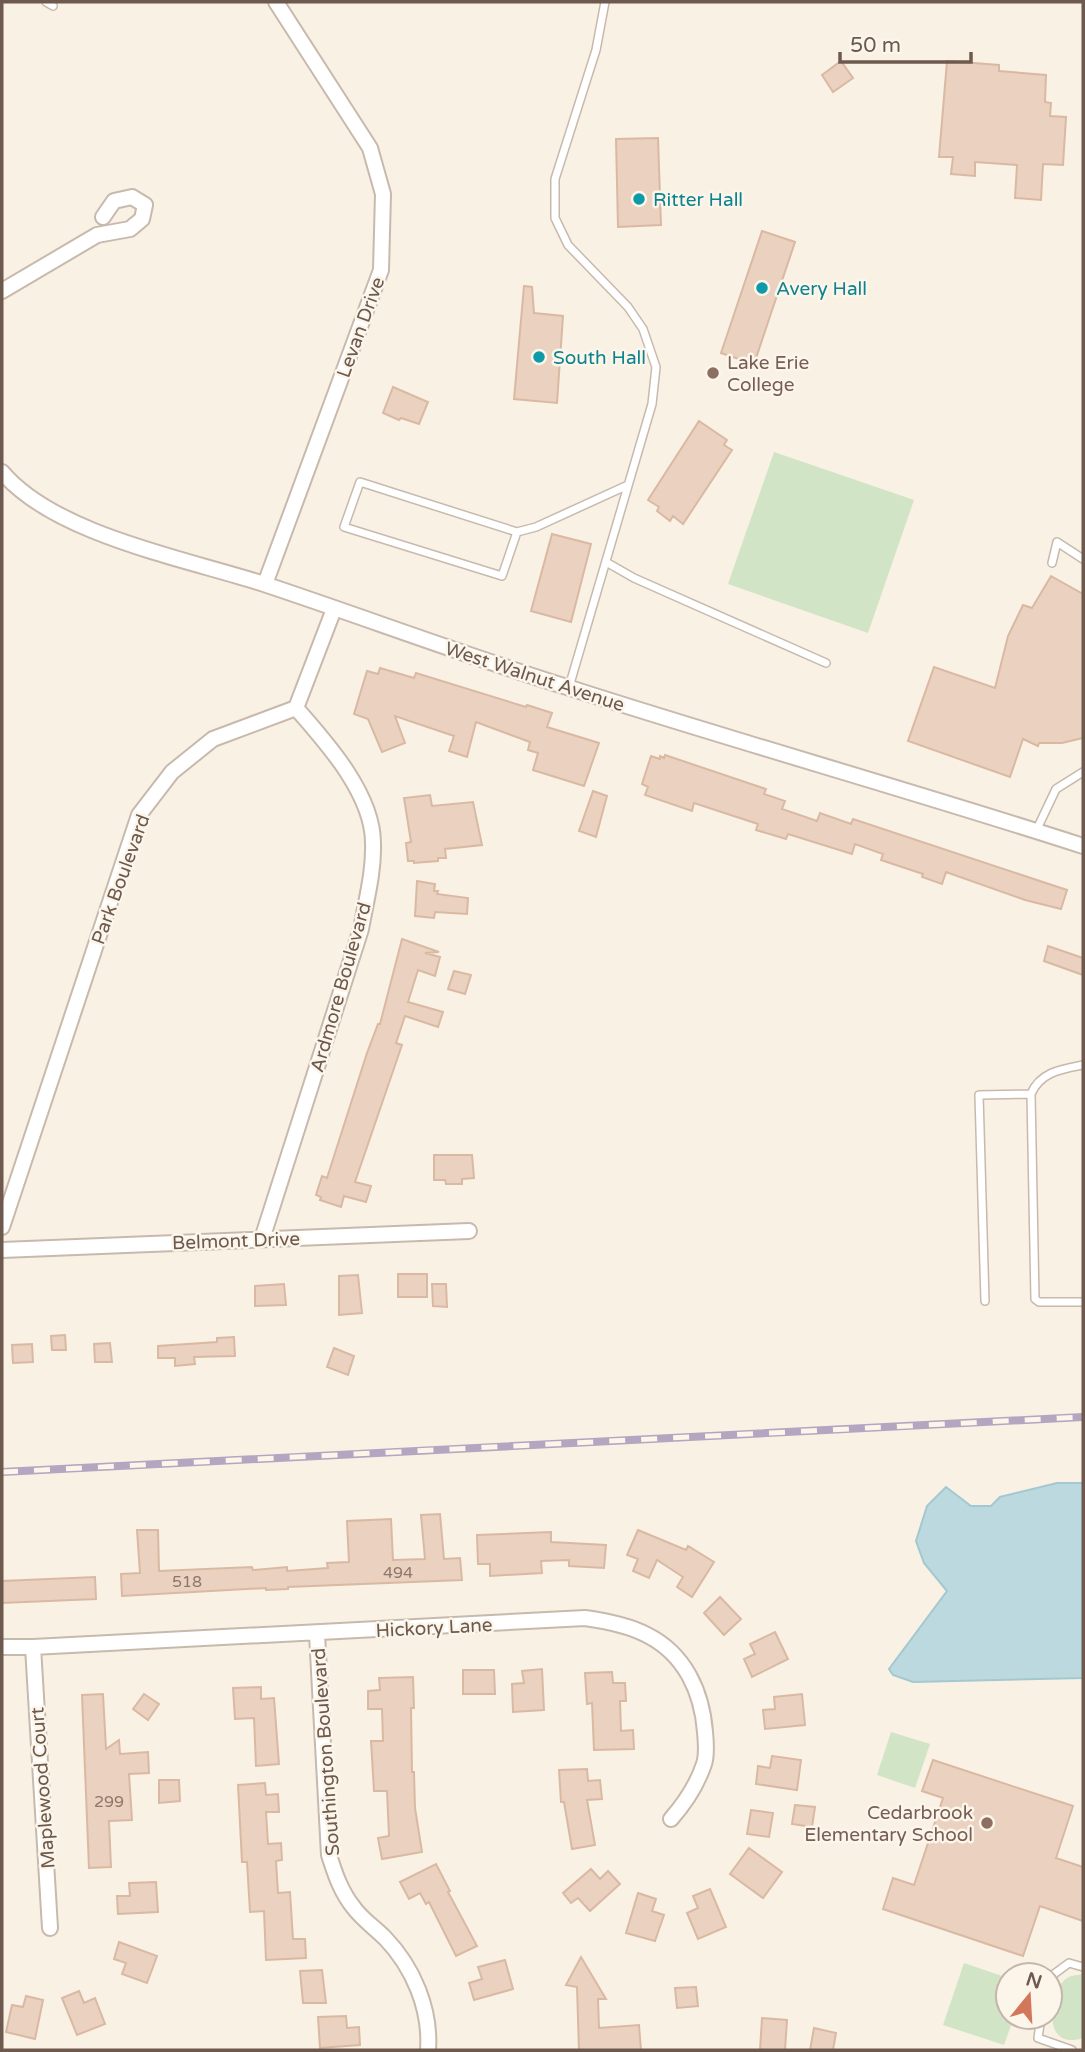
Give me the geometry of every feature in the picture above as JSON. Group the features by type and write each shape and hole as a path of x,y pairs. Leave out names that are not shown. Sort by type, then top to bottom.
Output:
{"street":[{"name":"Levan Drive","path":"265,584 381,270 383,194 370,148 276,2"},
{"path":"2,291 97,235 130,229 142,219 145,205 132,197 114,201 103,217"},
{"name":"West Walnut Avenue","path":"2,472 28,495 97,533 265,584 569,688 1083,846"},
{"path":"296,708 334,609"},
{"name":"Park Boulevard","path":"2,1227 139,816 172,772 213,739 296,708"},
{"name":"Ardmore Boulevard","path":"262,1239 360,929 370,881 373,841 364,802 335,751 296,708"},
{"name":"Belmont Drive","path":"2,1250 469,1231"},
{"name":"Hickory Lane","path":"2,1647 317,1634 585,1618 619,1623 649,1635 676,1655 692,1679 703,1707 706,1762 688,1800 671,1819"},
{"name":"Southington Boulevard","path":"317,1634 329,1855 339,1885 355,1910 385,1938 407,1964 426,2013 428,2050"},
{"name":"Maplewood Court","path":"33,1647 50,1928"}],"lane":[{"path":"569,688 652,404 656,367 643,330 628,307 568,245 555,218 555,179 596,50 605,2"},
{"path":"517,532 502,576 344,527 360,482 517,532 536,527 628,485"},
{"path":"1052,563 1057,542 1083,559"},
{"path":"606,562 634,578 826,663"},
{"path":"1036,831 1056,789 1083,772"},
{"path":"1083,1065 1055,1071 1036,1084 1031,1094 1035,1300 1083,1302"},
{"path":"985,1301 979,1096 1031,1094"},
{"path":"1064,1967 1069,1963 1083,1967"},
{"path":"1039,2031 1038,2038 1072,2050"}],"green space":[{"path":"774,452 914,500 868,633 728,584"},
{"path":"891,1732 930,1744 915,1788 877,1775"},
{"path":"964,1963 994,1973 994,2031 1009,2031 1004,2045 943,2025"},
{"path":"1083,1974 1083,2038 1069,2040 1056,2031 1064,2031 1064,1982 1069,1977"}],"water":[{"path":"1057,1483 1083,1483 1083,1678 913,1682 893,1675 889,1669 947,1591 924,1563 916,1541 927,1506 946,1487 971,1506 991,1506 1000,1497"}],"building":[{"path":"841,61 853,78 833,92 822,75"},
{"path":"947,61 999,65 999,71 1046,75 1045,102 1051,103 1050,116 1066,117 1063,165 1043,164 1041,200 1015,198 1017,165 975,162 975,176 951,174 953,157 939,157"},
{"name":"Ritter Hall","path":"658,138 661,225 618,227 616,139"},
{"name":"Avery Hall","path":"762,231 795,242 754,364 721,353"},
{"name":"South Hall","path":"524,286 532,287 534,313 563,316 557,403 514,399"},
{"path":"393,387 428,402 419,424 383,413"},
{"path":"699,421 727,440 724,445 732,450 683,524 673,516 670,521 657,511 659,507 648,500"},
{"path":"552,534 591,544 571,622 531,611"},
{"path":"1051,576 1083,594 1083,738 1062,743 1039,743 1038,746 1023,739 1010,777 908,741 934,667 995,688 1008,636 1023,605 1032,608"},
{"path":"380,668 414,678 416,673 552,713 547,727 599,743 584,786 533,770 538,753 528,750 530,742 476,722 467,757 449,751 454,736 395,716 405,743 382,752 368,719 354,714 367,671 378,674"},
{"path":"665,755 766,789 764,794 785,801 782,809 817,821 820,813 851,824 853,819 1067,890 1061,909 1025,900 946,872 942,884 922,877 923,874 881,860 883,854 855,844 852,854 788,834 786,839 756,830 758,824 694,803 692,811 645,795 648,787 642,784 651,756 660,759 660,756 664,758"},
{"path":"593,791 607,796 596,837 579,831"},
{"path":"430,795 432,806 473,802 482,845 445,849 446,858 438,858 438,861 408,861 406,843 411,842 404,798"},
{"path":"417,881 435,884 434,891 438,891 437,894 468,898 467,914 435,912 434,918 415,916"},
{"path":"402,939 439,952 425,953 440,957 435,976 418,970 408,1002 443,1012 438,1027 405,1016 396,1043 402,1045 355,1182 371,1186 366,1202 344,1196 341,1207 320,1200 321,1197 316,1195 322,1176 327,1178 367,1053 380,1024"},
{"path":"1048,946 1083,958 1083,975 1044,961"},
{"path":"454,971 471,975 465,994 448,989"},
{"path":"434,1155 472,1155 474,1178 462,1179 462,1184 446,1184 445,1180 434,1180"},
{"path":"398,1274 427,1274 427,1297 398,1297"},
{"path":"358,1275 362,1313 339,1315 339,1276"},
{"path":"284,1284 286,1305 255,1306 255,1286"},
{"path":"432,1284 446,1284 447,1307 433,1306"},
{"path":"65,1335 66,1350 52,1350 51,1336"},
{"path":"234,1337 235,1356 194,1357 195,1364 175,1366 175,1358 158,1358 158,1346 217,1342 217,1338"},
{"path":"110,1343 112,1362 95,1362 94,1344"},
{"path":"32,1344 33,1362 13,1363 12,1345"},
{"path":"334,1348 354,1356 348,1375 327,1367"},
{"path":"440,1514 444,1559 460,1558 462,1580 122,1596 121,1574 140,1573 137,1530 158,1530 159,1571 287,1567 287,1571 328,1568 327,1563 349,1562 347,1521 391,1519 393,1560 425,1559 421,1515"},
{"path":"638,1530 686,1550 688,1546 714,1562 692,1597 677,1587 683,1577 657,1560 649,1578 633,1571 638,1559 627,1555"},
{"path":"551,1532 551,1542 606,1545 604,1568 569,1566 569,1560 541,1561 542,1573 490,1576 490,1564 478,1564 477,1535"},
{"path":"95,1577 96,1599 2,1603 2,1581"},
{"path":"720,1597 741,1619 724,1635 704,1613"},
{"path":"775,1632 788,1659 752,1677 744,1659 755,1654 750,1644"},
{"path":"542,1669 544,1710 513,1712 512,1684 524,1683 522,1671"},
{"path":"463,1670 494,1670 495,1694 463,1694"},
{"path":"612,1672 613,1683 625,1683 626,1701 620,1701 621,1731 633,1730 634,1749 594,1750 592,1703 587,1704 585,1673"},
{"path":"413,1677 412,1772 422,1852 382,1859 378,1838 389,1836 387,1791 374,1791 371,1741 383,1741 382,1709 368,1709 368,1691 380,1690 379,1678"},
{"path":"261,1687 261,1699 274,1698 279,1764 256,1766 254,1718 235,1719 233,1688"},
{"path":"103,1694 106,1749 119,1740 120,1754 148,1752 149,1773 129,1774 132,1820 109,1821 111,1867 89,1868 82,1695"},
{"path":"144,1694 159,1704 148,1720 133,1709"},
{"path":"802,1694 805,1725 765,1729 763,1710 775,1709 774,1697"},
{"path":"772,1756 801,1760 797,1790 756,1784 758,1766 770,1768"},
{"path":"933,1760 1073,1806 1056,1858 1083,1867 1083,1921 1040,1906 1023,1956 883,1909 893,1878 914,1885 943,1798 922,1791"},
{"path":"587,1769 588,1781 600,1780 602,1799 587,1800 595,1845 572,1849 564,1802 561,1802 559,1770"},
{"path":"159,1780 179,1780 180,1801 159,1803"},
{"path":"265,1783 266,1795 278,1794 279,1812 266,1812 268,1844 281,1843 282,1860 276,1861 278,1893 290,1892 293,1939 305,1939 306,1958 266,1960 264,1911 250,1912 247,1862 242,1862 238,1785"},
{"path":"795,1805 815,1807 812,1827 792,1824"},
{"path":"751,1810 773,1813 769,1837 747,1834"},
{"path":"749,1848 782,1872 763,1898 730,1874"},
{"path":"436,1864 477,1946 456,1956 429,1902 426,1904 420,1893 409,1899 400,1882"},
{"path":"591,1869 600,1879 608,1871 620,1884 590,1911 578,1898 571,1903 563,1893"},
{"path":"156,1882 158,1912 118,1914 117,1896 130,1896 129,1883"},
{"path":"710,1889 726,1927 698,1939 687,1913 698,1908 693,1896"},
{"path":"638,1893 656,1899 652,1911 664,1915 655,1941 626,1933"},
{"path":"119,1942 157,1956 147,1983 122,1974 126,1963 114,1959"},
{"path":"581,1957 606,1999 598,1999 599,2028 639,2025 641,2050 579,2050 577,1987 566,1985"},
{"path":"505,1960 513,1989 474,2000 469,1983 482,1979 478,1967"},
{"path":"322,1970 326,2003 303,2003 300,1971"},
{"path":"696,1987 698,2006 677,2008 675,1988"},
{"path":"79,1991 84,2003 95,1998 105,2024 77,2035 62,1998"},
{"path":"26,1996 43,2000 35,2039 6,2032 12,2005 23,2007"},
{"path":"346,2016 347,2028 359,2027 360,2045 320,2048 318,2017"},
{"path":"762,2018 787,2020 785,2050 760,2050"},
{"path":"814,2028 836,2033 833,2050 810,2050"}],"railway":[{"path":"2,1472 1083,1417"}],"place":[{"name":"Ritter Hall","path":"639,199"},
{"name":"Avery Hall","path":"762,288"},
{"name":"South Hall","path":"539,357"},
{"name":"Lake Erie College","path":"713,373"},
{"name":"Cedarbrook Elementary School","path":"987,1823"}]}
